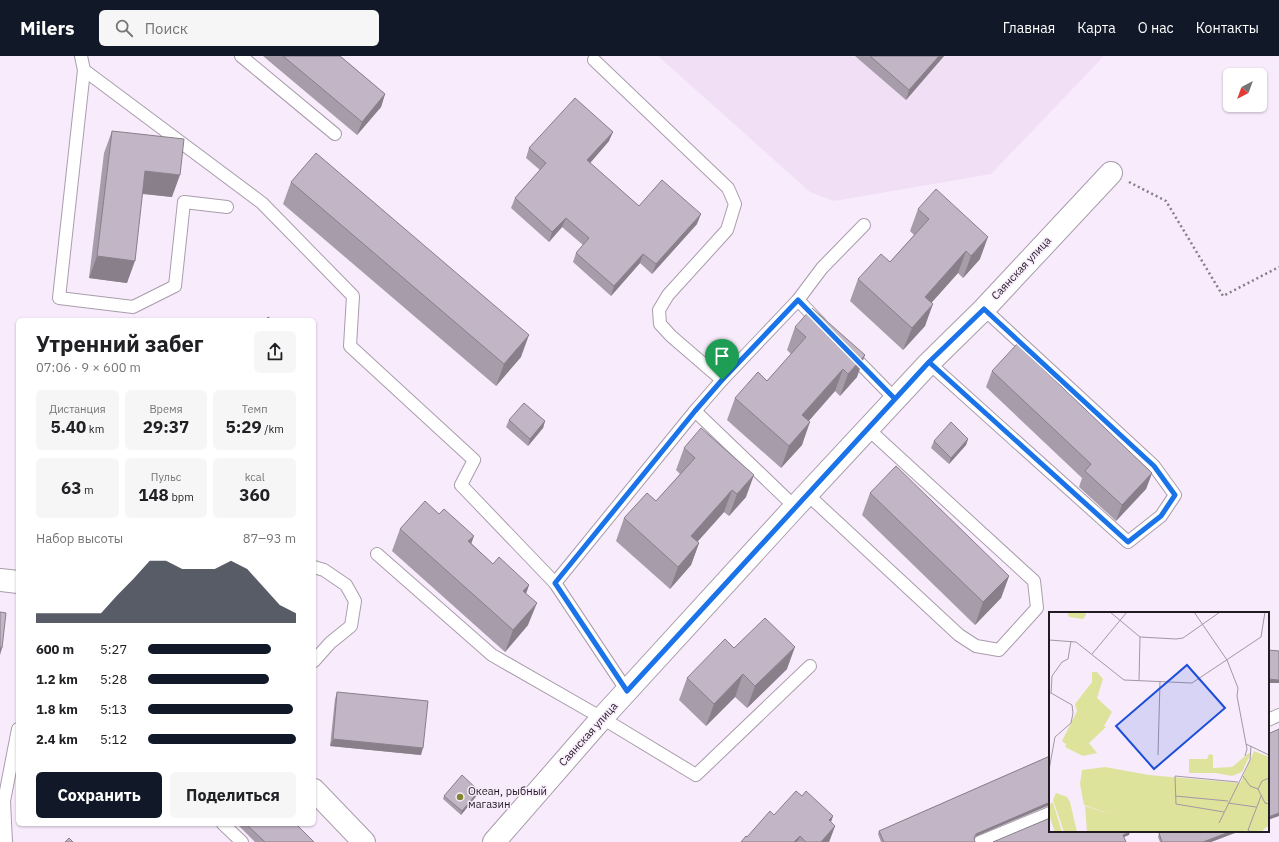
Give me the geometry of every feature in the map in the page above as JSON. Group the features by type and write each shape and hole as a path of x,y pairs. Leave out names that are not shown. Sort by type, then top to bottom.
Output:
{"street":[{"name":"Саянская улица","path":"494,842 602,718 801,501 929,362 984,309 1110,172"},
{"path":"0,580 16,582"},
{"path":"316,792 364,842"}],"lane":[{"path":"81,56 84,70 59,298 133,307 175,286 184,202 227,207"},
{"path":"241,56 335,134"},
{"path":"594,60 728,188 735,204 727,230 668,295 659,310 660,324 671,336 722,380"},
{"path":"84,70 262,203 353,296 350,346 474,460 461,485 555,583 627,691"},
{"path":"555,583 695,411 722,380 798,300 822,268 864,225"},
{"path":"798,300 830,333"},
{"path":"929,362 1128,542 1161,516 1175,495 1154,466 984,309"},
{"path":"841,344 895,399"},
{"path":"695,411 959,635 976,646 1000,650 1038,608 1034,581 868,429"},
{"path":"377,554 492,656 602,718 696,775 810,666"},
{"path":"316,568 324,570 346,585 355,601 351,626 330,643 316,659"},
{"path":"1269,720 1279,715"},
{"path":"6,842 4,802 16,739"},
{"path":"980,842 1049,813"},
{"path":"225,826 242,842"}],"path":[{"path":"1110,172 1166,201 1224,296 1279,267"}],"shaded area":[{"path":"658,56 1104,56 991,174 834,201 810,192"}],"building":[{"path":"283,56 340,56 385,94 362,122"},
{"path":"870,56 939,56 909,90"},
{"path":"575,98 613,132 587,160 639,206 662,180 701,214 656,264 643,254 614,286 576,253 589,238 566,218 552,232 515,198 546,163 529,148"},
{"path":"112,131 184,139 180,175 145,171 135,261 97,256"},
{"path":"316,153 529,335 504,364 291,182"},
{"path":"936,189 988,237 971,256 966,251 925,297 933,304 912,328 858,279 881,254 890,262 929,219 918,209"},
{"path":"812,308 865,355 848,374 843,369 802,415 810,422 789,446 735,398 758,372 767,381 806,337 795,327"},
{"path":"1017,344 1152,473 1122,505 1085,471 1091,464 992,371"},
{"path":"524,403 545,421 530,439 509,420"},
{"path":"951,422 968,439 951,458 934,441"},
{"path":"701,428 754,475 737,494 732,490 691,536 699,543 678,567 624,518 647,493 656,501 695,458 684,448"},
{"path":"896,466 1009,576 983,602 870,493"},
{"path":"425,501 439,514 444,509 474,536 468,541 493,564 499,557 529,585 523,591 537,603 513,630 400,529"},
{"path":"0,612 6,613 2,648 0,648"},
{"path":"765,618 795,647 755,686 743,674 714,704 687,678 725,639 734,648"},
{"path":"1269,650 1279,651 1279,680 1269,679"},
{"path":"337,692 428,701 423,748 333,739"},
{"path":"1279,729 1279,813 1269,817 1269,734"},
{"path":"1049,756 1049,803 976,834 974,838 975,842 884,842 879,831"},
{"name":"Океан, рыбный магазин","path":"462,775 479,791 462,811 444,796"},
{"path":"796,791 802,796 806,791 833,816 829,820 835,826 821,842 806,842 800,836 794,842 741,842 770,811 774,815"},
{"path":"1049,818 1049,832 1130,832 1123,835 1126,842 993,842"},
{"path":"248,826 298,826 314,842 265,842"},
{"path":"1229,832 1203,842 1162,842 1159,833"},
{"path":"69,838 73,842 65,842"}],"place":[{"name":"Океан, рыбный магазин","path":"460,797"}],"route":[{"path":"722,380 555,583 627,691 929,362 984,309 1154,466 1175,495 1161,516 1128,542 929,362 895,399 798,300 722,380"}]}
